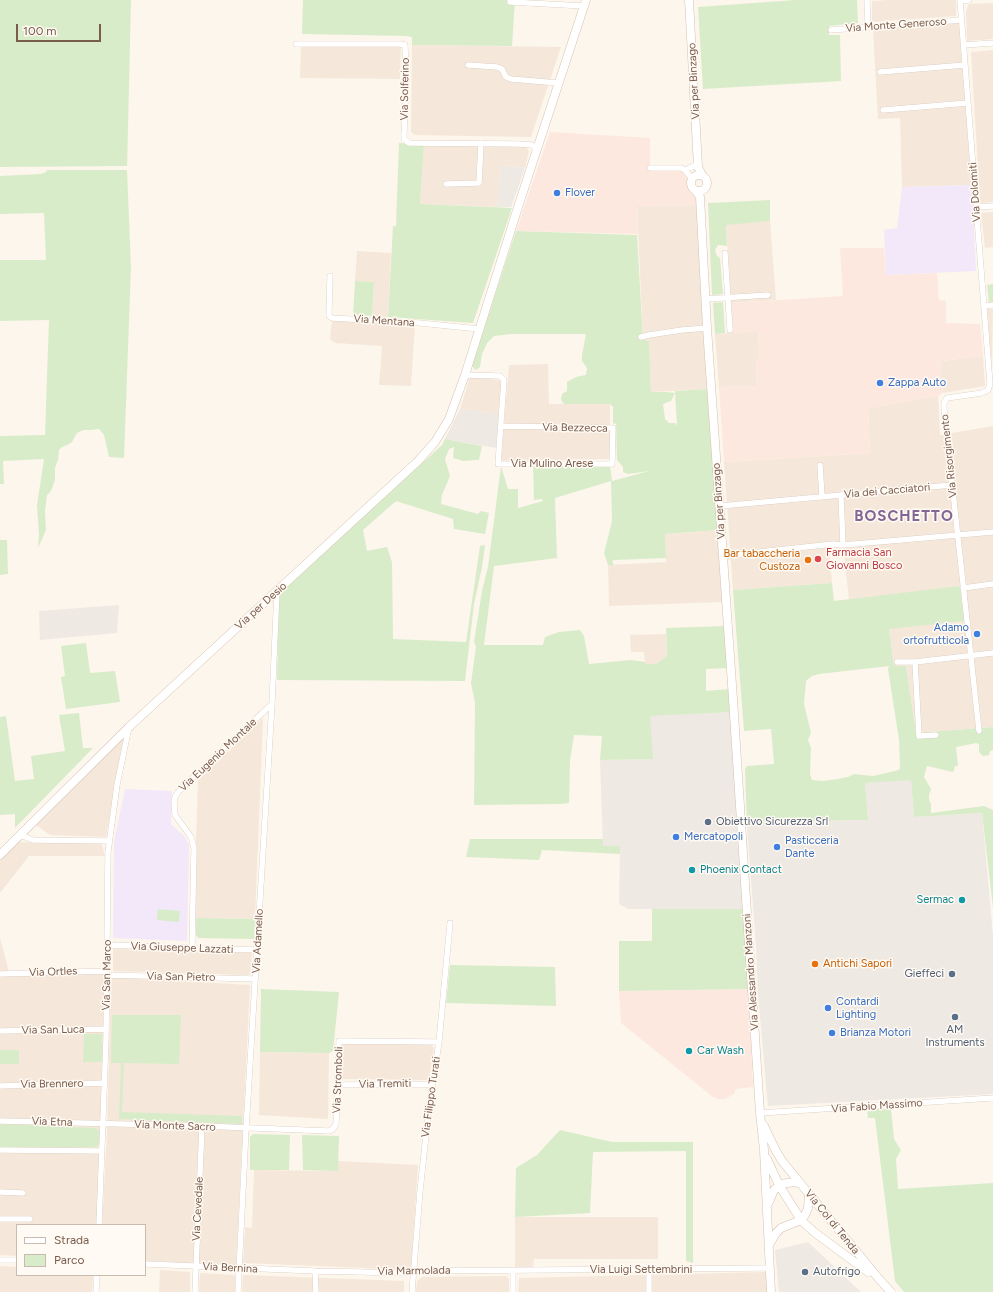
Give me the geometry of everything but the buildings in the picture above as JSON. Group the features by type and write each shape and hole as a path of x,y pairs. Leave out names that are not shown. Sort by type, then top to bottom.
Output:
{"main road":[{"name":"Via per Binzago","path":"689,0 698,164 696,177 691,186 700,192"},
{"name":"Via per Desio","path":"0,856 129,727 406,472 431,447 448,419 465,375 505,249 514,231 533,177 536,165 537,149 585,3"},
{"name":"Via per Binzago","path":"696,177 705,177 707,181 707,186 700,192"},
{"name":"Via per Binzago","path":"700,192 707,328 733,698"},
{"name":"Via Alessandro Manzoni","path":"733,698 760,1116 768,1208 768,1245 771,1292"},
{"name":"Via Col di Tenda","path":"760,1116 776,1151 809,1195 878,1279 891,1292"},
{"name":"Via Col di Tenda","path":"764,1150 779,1185 801,1220 814,1232 878,1279"},
{"name":"Via Col di Tenda","path":"779,1185 787,1182 801,1184"},
{"path":"768,1208 771,1196 779,1185"},
{"path":"768,1245 781,1228 801,1220 808,1208 809,1195"}],"street":[{"path":"510,0 510,2 585,3"},
{"path":"867,0 868,26"},
{"path":"960,0 969,0"},
{"name":"Via Dolomiti","path":"960,0 990,384"},
{"name":"Via Monte Generoso","path":"831,30 962,20"},
{"path":"964,45 993,43"},
{"name":"Via Solferino","path":"296,44 403,44 406,48 404,134 406,141 409,143 519,144 532,146 537,149"},
{"path":"468,65 502,68 506,76 511,79 558,83"},
{"path":"880,72 965,65"},
{"path":"883,110 968,103"},
{"path":"446,184 479,183 481,143"},
{"path":"650,168 681,168 685,170 698,164"},
{"name":"Via per Binzago","path":"685,170 696,177"},
{"path":"976,207 993,206"},
{"path":"725,253 730,330"},
{"name":"Via Mentana","path":"330,276 328,313 332,318 420,323 479,329"},
{"path":"706,300 728,297 768,295"},
{"path":"984,306 993,305"},
{"path":"641,337 682,330 707,328"},
{"name":"Via Mulino Arese","path":"465,375 502,377 504,380 498,464 612,464"},
{"name":"Via Risorgimento","path":"979,731 944,403 947,398 982,393 988,390 990,384"},
{"name":"Via Bezzecca","path":"501,426 613,428 612,464"},
{"path":"820,465 822,497"},
{"name":"Via dei Cacciatori","path":"720,506 952,485"},
{"path":"841,495 843,545"},
{"path":"723,556 833,544 843,545 993,532"},
{"path":"963,588 993,584"},
{"name":"Via Adamello","path":"238,1292 246,1129 272,704 277,590"},
{"path":"897,662 915,662 993,653"},
{"path":"915,662 919,736 936,735"},
{"name":"Via Eugenio Montale","path":"192,948 194,848 191,836 176,815 174,802 178,792 272,704"},
{"name":"Via San Marco","path":"98,1224 105,1083 109,841 117,785 129,727"},
{"path":"20,835 33,840 109,841"},
{"name":"Via Filippo Turati","path":"412,1292 420,1191 432,1084 439,1042 450,923"},
{"name":"Via Giuseppe Lazzati","path":"107,945 257,950"},
{"name":"Via Ortles","path":"0,974 107,973"},
{"name":"Via San Pietro","path":"107,973 255,979"},
{"name":"Via San Luca","path":"0,1031 106,1029"},
{"name":"Via Stromboli","path":"246,1129 333,1130 336,1124 339,1041 439,1042"},
{"name":"Via Brennero","path":"0,1086 105,1083"},
{"name":"Via Tremiti","path":"338,1085 432,1084"},
{"name":"Via Fabio Massimo","path":"760,1116 993,1098"},
{"name":"Via Etna","path":"0,1121 103,1124"},
{"name":"Via Monte Sacro","path":"103,1124 202,1126 246,1129"},
{"name":"Via Cevedale","path":"195,1292 202,1126"},
{"path":"0,1150 102,1150"},
{"path":"0,1192 23,1193"},
{"path":"0,1219 30,1219"},
{"path":"0,1260 16,1260"},
{"name":"Via Bernina","path":"146,1264 315,1271"},
{"name":"Via Luigi Settembrini","path":"513,1270 770,1268"},
{"path":"513,1270 513,1292"},
{"name":"Via Marmolada","path":"315,1271 408,1273 513,1270"},
{"path":"649,1270 649,1292"},
{"path":"315,1271 316,1292"},
{"path":"96,1276 96,1292"}],"shaded area":[{"path":"956,0 956,16 872,22 872,1"},
{"path":"993,3 993,39 967,41 966,11 969,4"},
{"path":"959,23 972,185 902,187 900,118 878,119 873,29"},
{"path":"412,45 561,47 531,137 415,135 411,132"},
{"path":"301,46 401,47 400,79 300,78"},
{"path":"993,50 993,202 980,203 971,52"},
{"path":"550,132 650,138 650,169 682,170 689,179 690,186 696,195 697,205 637,206 638,234 516,231"},
{"path":"424,145 525,146 529,151 525,168 501,165 497,207 420,204"},
{"path":"501,165 525,168 511,207 497,207"},
{"path":"972,185 976,271 886,275 884,230 897,228 902,187"},
{"path":"697,205 709,389 651,392 649,341 643,340 637,206"},
{"path":"993,212 993,247 985,248 981,213"},
{"path":"770,221 776,300 731,303 726,224"},
{"path":"840,248 884,248 886,275 937,273 939,300 946,301 946,323 980,324 983,356 941,361 940,377 943,393 938,396 868,408 870,453 724,462 719,387 757,386 756,361 760,360 758,331 733,333 731,303 843,296"},
{"path":"357,251 391,253 388,317 372,316 374,282 355,281"},
{"path":"987,309 993,309 992,368"},
{"path":"332,319 415,325 411,386 379,385 382,346 335,343 330,339"},
{"path":"758,331 760,361 756,361 757,386 719,387 715,334"},
{"path":"983,356 985,386 943,393 940,377 941,361"},
{"path":"548,364 549,404 610,404 610,459 501,461 509,365"},
{"path":"470,377 502,380 499,414 460,409"},
{"path":"938,396 940,435 993,426 993,727 916,733 906,666 894,666 889,628 963,621 849,600 843,546 829,547 832,583 733,590 724,462 870,453 868,408"},
{"path":"460,409 499,414 496,448 445,439"},
{"path":"717,530 723,602 609,606 608,565 666,562 665,534"},
{"path":"119,605 117,633 40,640 39,611"},
{"path":"666,634 667,656 656,664 645,664 644,652 631,652 630,635"},
{"path":"732,712 744,909 628,909 619,904 620,847 603,846 600,760 652,759 649,715"},
{"path":"263,718 255,919 196,918 198,780"},
{"path":"124,737 106,837 50,835 36,825"},
{"path":"911,779 914,817 982,813 993,936 993,1094 768,1106 758,994 747,825 868,820 865,783"},
{"path":"125,789 172,791 171,824 185,837 189,845 187,941 113,938 114,841"},
{"path":"18,842 102,844 105,856 29,856 0,893 0,860"},
{"path":"0,938 10,976 104,974 104,1033 97,1224 16,1224 16,1256 0,1255"},
{"path":"113,949 252,953 250,975 113,971"},
{"path":"111,977 250,985 236,1266 146,1261 146,1224 102,1224 107,1132"},
{"path":"748,989 753,1087 736,1089 734,1094 725,1099 713,1097 621,1023 619,991"},
{"path":"343,1044 431,1044 434,1048 429,1080 342,1079"},
{"path":"260,1052 329,1053 328,1119 259,1115"},
{"path":"338,1161 418,1165 411,1270 243,1263 245,1227 252,1228 254,1170 338,1171"},
{"path":"515,1217 658,1217 658,1259 534,1259 533,1268 515,1268"},
{"path":"808,1242 861,1292 779,1292 775,1250"},
{"path":"0,1266 16,1267 16,1276 93,1276 92,1292 0,1292"},
{"path":"160,1270 190,1272 190,1292 159,1292"},
{"path":"767,1272 768,1292 518,1292 519,1278"},
{"path":"200,1273 235,1275 235,1292 199,1292"},
{"path":"243,1275 404,1281 404,1292 242,1292"},
{"path":"506,1276 509,1279 509,1292 416,1292 417,1281 422,1277"}],"green space":[{"path":"0,0 131,0 127,170 127,166 0,167"},
{"path":"303,0 515,0 512,46 412,45 412,37 406,36 302,34"},
{"path":"796,0 857,0 858,23 829,26 829,35 840,35 841,81 703,89 698,7"},
{"path":"399,143 424,145 420,204 512,208 473,323 388,317 393,226 396,226"},
{"path":"47,170 127,170 131,267 124,458 109,457 104,435 99,429 83,430 77,433 72,442 59,450 55,468 55,480 51,491 47,495 45,512 46,530 38,548 39,535 37,505 44,459 3,461 4,484 0,484 0,436 45,435 49,320 0,321 0,260 46,260 44,213 0,214 0,176 41,174"},
{"path":"770,200 770,221 726,225 727,246 718,245 715,250 717,256 720,258 723,294 712,295 708,203"},
{"path":"516,231 637,235 643,340 649,341 651,392 675,393 671,401 663,404 665,419 669,423 675,423 677,426 675,391 709,389 717,530 665,534 666,558 615,560 612,561 614,565 608,565 604,553 612,521 611,481 555,498 557,558 494,566 484,645 543,645 545,637 559,632 580,630 584,636 589,664 631,660 645,662 645,664 656,664 667,656 666,628 725,626 729,668 706,669 706,691 730,689 732,712 650,716 653,759 600,760 602,736 574,735 570,761 569,803 474,805 475,703 471,683 476,647 474,642 482,591 488,567 501,466 508,489 518,489 518,508 543,501 542,499 534,500 533,466 610,465 612,481 649,471 628,474 623,472 623,467 617,460 616,424 613,423 613,407 610,404 564,404 561,400 562,394 567,391 567,382 576,377 586,375 587,368 582,361 582,355 586,334 512,334 494,336 487,343 482,354 480,367 476,370 472,366"},
{"path":"355,281 374,282 372,316 353,315"},
{"path":"993,284 993,303 989,303 987,285"},
{"path":"723,302 725,333 715,334 713,303"},
{"path":"445,439 482,446 479,460 463,461 453,458 454,447 449,449 445,459 450,476 442,495 441,504 478,514 481,511 489,513 485,534 454,529 453,519 396,501 363,530 367,551 387,547 392,562 393,639 466,642 480,546 485,545 474,604 465,681 277,680 279,594 442,445"},
{"path":"0,540 7,540 8,574 0,575"},
{"path":"832,583 834,601 960,586 964,621 889,629 894,666 906,666 916,733 993,727 993,750 990,751 989,755 983,756 979,752 979,744 976,743 956,747 958,766 955,766 953,772 927,766 924,777 931,789 929,800 931,804 931,813 984,806 993,810 993,908 982,813 914,817 911,780 865,783 868,820 747,825 745,769 747,766 774,764 771,729 744,731 733,590","holes":["889,666 888,669 899,740 899,770 873,776 854,774 838,779 823,781 812,780 810,774 811,748 808,740 811,733 804,704 806,681 812,676 819,674"]},
{"path":"86,643 90,673 115,671 120,702 66,709 61,677 65,676 61,646"},
{"path":"79,713 83,748 93,748 15,828 15,814 0,815 0,717 6,716 15,781 34,779 31,756 65,751 59,715"},
{"path":"470,839 603,839 603,846 620,846 620,854 542,850 539,860 466,857"},
{"path":"158,909 180,911 179,922 157,920"},
{"path":"652,909 744,909 748,989 619,991 619,941 652,941"},
{"path":"196,918 255,919 254,939 198,938 196,935"},
{"path":"450,965 555,967 556,1006 446,1003"},
{"path":"261,989 339,992 333,1051 329,1053 260,1052"},
{"path":"112,1015 181,1015 179,1064 124,1063 122,1112 242,1116 242,1124 119,1119 121,1063 111,1063"},
{"path":"84,1034 102,1034 102,1062 83,1062"},
{"path":"0,1050 19,1050 19,1064 0,1064"},
{"path":"867,1109 891,1109 894,1139 901,1150 896,1159 898,1189 993,1183 993,1292 904,1292 895,1281 875,1118 868,1118"},
{"path":"0,1124 95,1128 99,1131 99,1144 96,1147 0,1147"},
{"path":"560,1130 612,1142 693,1142 693,1263 686,1261 686,1151 593,1152 590,1213 515,1217 516,1168 537,1155"},
{"path":"253,1134 290,1135 289,1170 250,1170 250,1137"},
{"path":"302,1135 339,1136 338,1171 303,1170"}],"place":[{"name":"Flover","path":"557,193"},
{"name":"Zappa Auto","path":"880,383"},
{"name":"Farmacia San Giovanni Bosco","path":"818,559"},
{"name":"Bar tabaccheria Custoza","path":"808,560"},
{"name":"Adamo ortofrutticola","path":"977,634"},
{"name":"Obiettivo Sicurezza Srl","path":"708,822"},
{"name":"Mercatopoli","path":"676,837"},
{"name":"Pasticceria Dante","path":"777,847"},
{"name":"Phoenix Contact","path":"692,870"},
{"name":"Sermac","path":"962,900"},
{"name":"Antichi Sapori","path":"815,964"},
{"name":"Gieffeci","path":"952,974"},
{"name":"Contardi Lighting","path":"828,1008"},
{"name":"AM Instruments","path":"955,1017"},
{"name":"Brianza Motori","path":"832,1033"},
{"name":"Car Wash","path":"689,1051"},
{"name":"Autofrigo","path":"805,1272"}],"district":[{"name":"BOSCHETTO","path":"904,517"}]}
